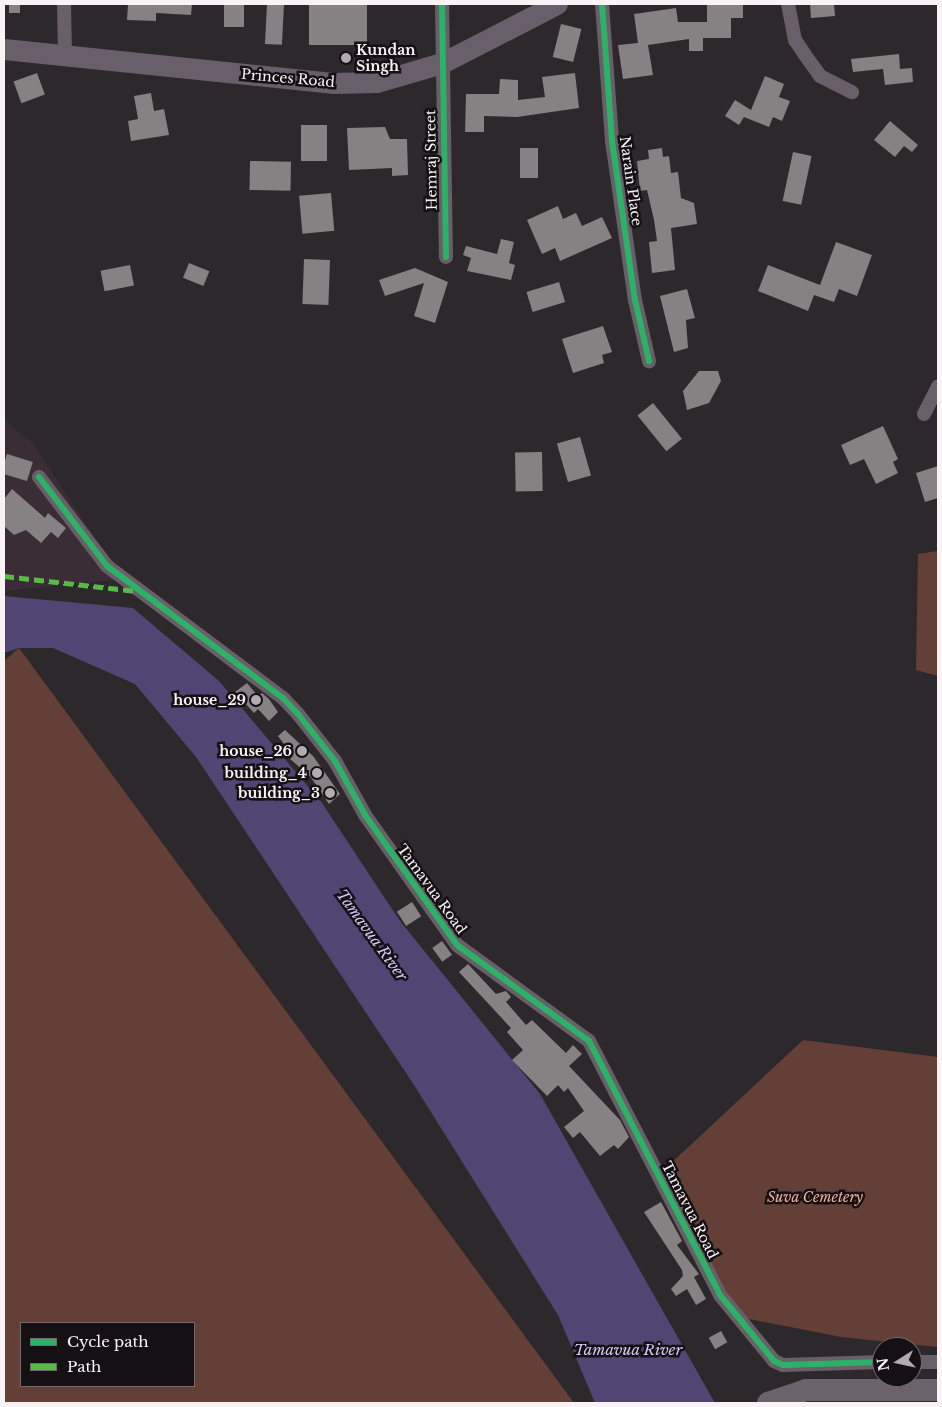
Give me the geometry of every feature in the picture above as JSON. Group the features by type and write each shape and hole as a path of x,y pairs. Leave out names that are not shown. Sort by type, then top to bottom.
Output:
{"highway":[{"path":"768,1403 806,1390 938,1390"}],"main road":[{"name":"Princes Road","path":"4,49 332,84 384,81 442,63 557,4"}],"street":[{"path":"64,4 64,56"},
{"name":"Hemraj Street","path":"442,4 446,257"},
{"name":"Narain Place","path":"602,4 612,141 636,300 650,361"},
{"path":"788,4 795,40 820,76 852,92"},
{"path":"924,414 938,386"},
{"name":"Tamavua Road","path":"39,477 108,566 275,692 298,714 336,760 365,815 456,945 589,1041 720,1295 774,1361 783,1365 872,1362"},
{"path":"922,1362 938,1362"}],"shaded area":[{"path":"4,420 34,444 121,579 4,591"}],"green space":[{"path":"938,551 938,676 916,670 918,554"},
{"path":"19,648 574,1403 4,1403 4,661"},
{"name":"Suva Cemetery","path":"803,1040 938,1057 938,1347 922,1345 922,1337 872,1337 872,1340 841,1337 744,1318 723,1294 667,1167"}],"water":[{"name":"Tamavua River","path":"4,596 133,608 219,681 322,803 400,921 540,1094 715,1403 595,1403 558,1315 414,1085 196,757 135,684 53,648 19,648 4,653"}],"building":[{"path":"9,4 20,4 20,13 9,13"},
{"path":"128,4 192,4 191,15 156,13 156,21 127,20"},
{"path":"224,4 244,4 244,27 224,27"},
{"path":"267,4 284,5 282,45 265,44"},
{"path":"309,4 367,4 367,45 309,45"},
{"path":"707,4 743,4 743,18 731,18 731,38 703,38 703,51 689,51 689,39 648,45 653,75 623,79 618,45 638,43 634,14 676,8 678,22 707,22"},
{"path":"810,4 834,4 835,16 811,18"},
{"path":"561,24 581,29 573,62 553,57"},
{"path":"899,54 900,69 912,68 913,82 885,85 883,69 853,72 851,59"},
{"path":"37,73 45,95 21,103 14,82"},
{"path":"575,73 579,108 517,117 484,116 484,132 465,132 466,94 499,94 500,79 518,80 518,100 545,97 542,77"},
{"path":"765,76 784,84 779,97 790,101 782,121 773,117 769,127 744,117 739,125 725,116 735,100 751,110"},
{"path":"151,93 154,111 164,109 169,135 131,141 128,121 138,119 134,96"},
{"path":"890,121 918,145 912,152 904,146 895,157 874,140"},
{"path":"301,125 327,125 327,161 301,161"},
{"path":"385,127 390,139 407,139 408,175 392,176 392,168 349,170 347,128"},
{"path":"520,148 538,148 538,178 520,178"},
{"path":"662,148 663,157 669,156 671,173 678,172 681,198 694,203 697,224 671,228 675,270 652,273 649,242 657,241 647,190 640,191 637,161 649,159 648,150"},
{"path":"793,152 812,156 801,205 783,201"},
{"path":"250,161 291,162 290,191 249,190"},
{"path":"331,193 334,231 302,234 299,196"},
{"path":"558,206 563,219 576,213 582,226 602,217 612,238 560,261 555,248 542,254 527,220"},
{"path":"501,239 514,242 509,263 515,265 511,280 467,271 471,258 463,255 466,246 497,254"},
{"path":"836,242 872,255 857,296 839,289 834,302 814,295 808,311 758,291 768,265 820,285"},
{"path":"304,259 330,260 328,305 302,304"},
{"path":"189,263 209,271 203,286 183,278"},
{"path":"130,265 134,286 105,291 101,271"},
{"path":"415,268 448,282 435,323 414,316 424,283 385,296 379,280"},
{"path":"559,282 565,302 533,312 526,292"},
{"path":"687,289 695,318 686,320 688,348 674,352 660,296"},
{"path":"603,326 612,352 602,355 604,363 573,373 562,339"},
{"path":"699,371 718,371 721,381 709,403 687,410 683,391"},
{"path":"653,403 682,439 666,451 637,416"},
{"path":"883,426 898,459 893,462 898,473 876,484 864,459 850,465 841,445"},
{"path":"580,437 591,475 568,482 557,444"},
{"path":"515,452 542,452 543,491 516,491"},
{"path":"7,454 33,462 27,481 4,474 4,464"},
{"path":"938,466 938,498 925,502 916,473"},
{"path":"12,489 45,518 48,513 66,528 58,538 51,532 41,543 26,530 14,535 4,526 4,499"},
{"path":"247,683 258,696 262,693 269,699 278,712 269,721 258,709 254,713 235,692"},
{"path":"285,730 313,756 340,794 329,804 310,776 290,759 293,756 278,736"},
{"path":"412,902 421,916 406,926 397,912"},
{"path":"442,941 452,955 442,962 432,948"},
{"path":"468,964 496,994 506,991 511,997 506,1002 526,1025 532,1020 566,1053 573,1045 582,1054 569,1066 620,1120 629,1137 618,1149 614,1145 600,1156 580,1132 573,1138 564,1127 584,1111 568,1088 564,1092 558,1085 547,1096 512,1060 523,1050 507,1032 511,1028 459,972"},
{"path":"661,1202 682,1241 677,1245 699,1274 694,1277 706,1299 696,1305 687,1289 676,1296 671,1289 683,1276 682,1270 644,1212"},
{"path":"721,1331 727,1342 715,1349 709,1338"}],"marked path":[{"path":"4,576 136,591"}],"cycle path":[{"path":"442,4 446,257"},
{"path":"602,4 612,141 635,300 649,361"},
{"path":"39,477 107,566 283,698 298,714 335,761 365,815 457,945 589,1041 720,1295 774,1361 783,1365 872,1362"}],"place":[{"name":"Kundan Singh","path":"346,58"},
{"name":"house_29","path":"256,700"},
{"name":"house_26","path":"302,751"},
{"name":"building_4","path":"317,773"},
{"name":"building_3","path":"330,793"}]}
